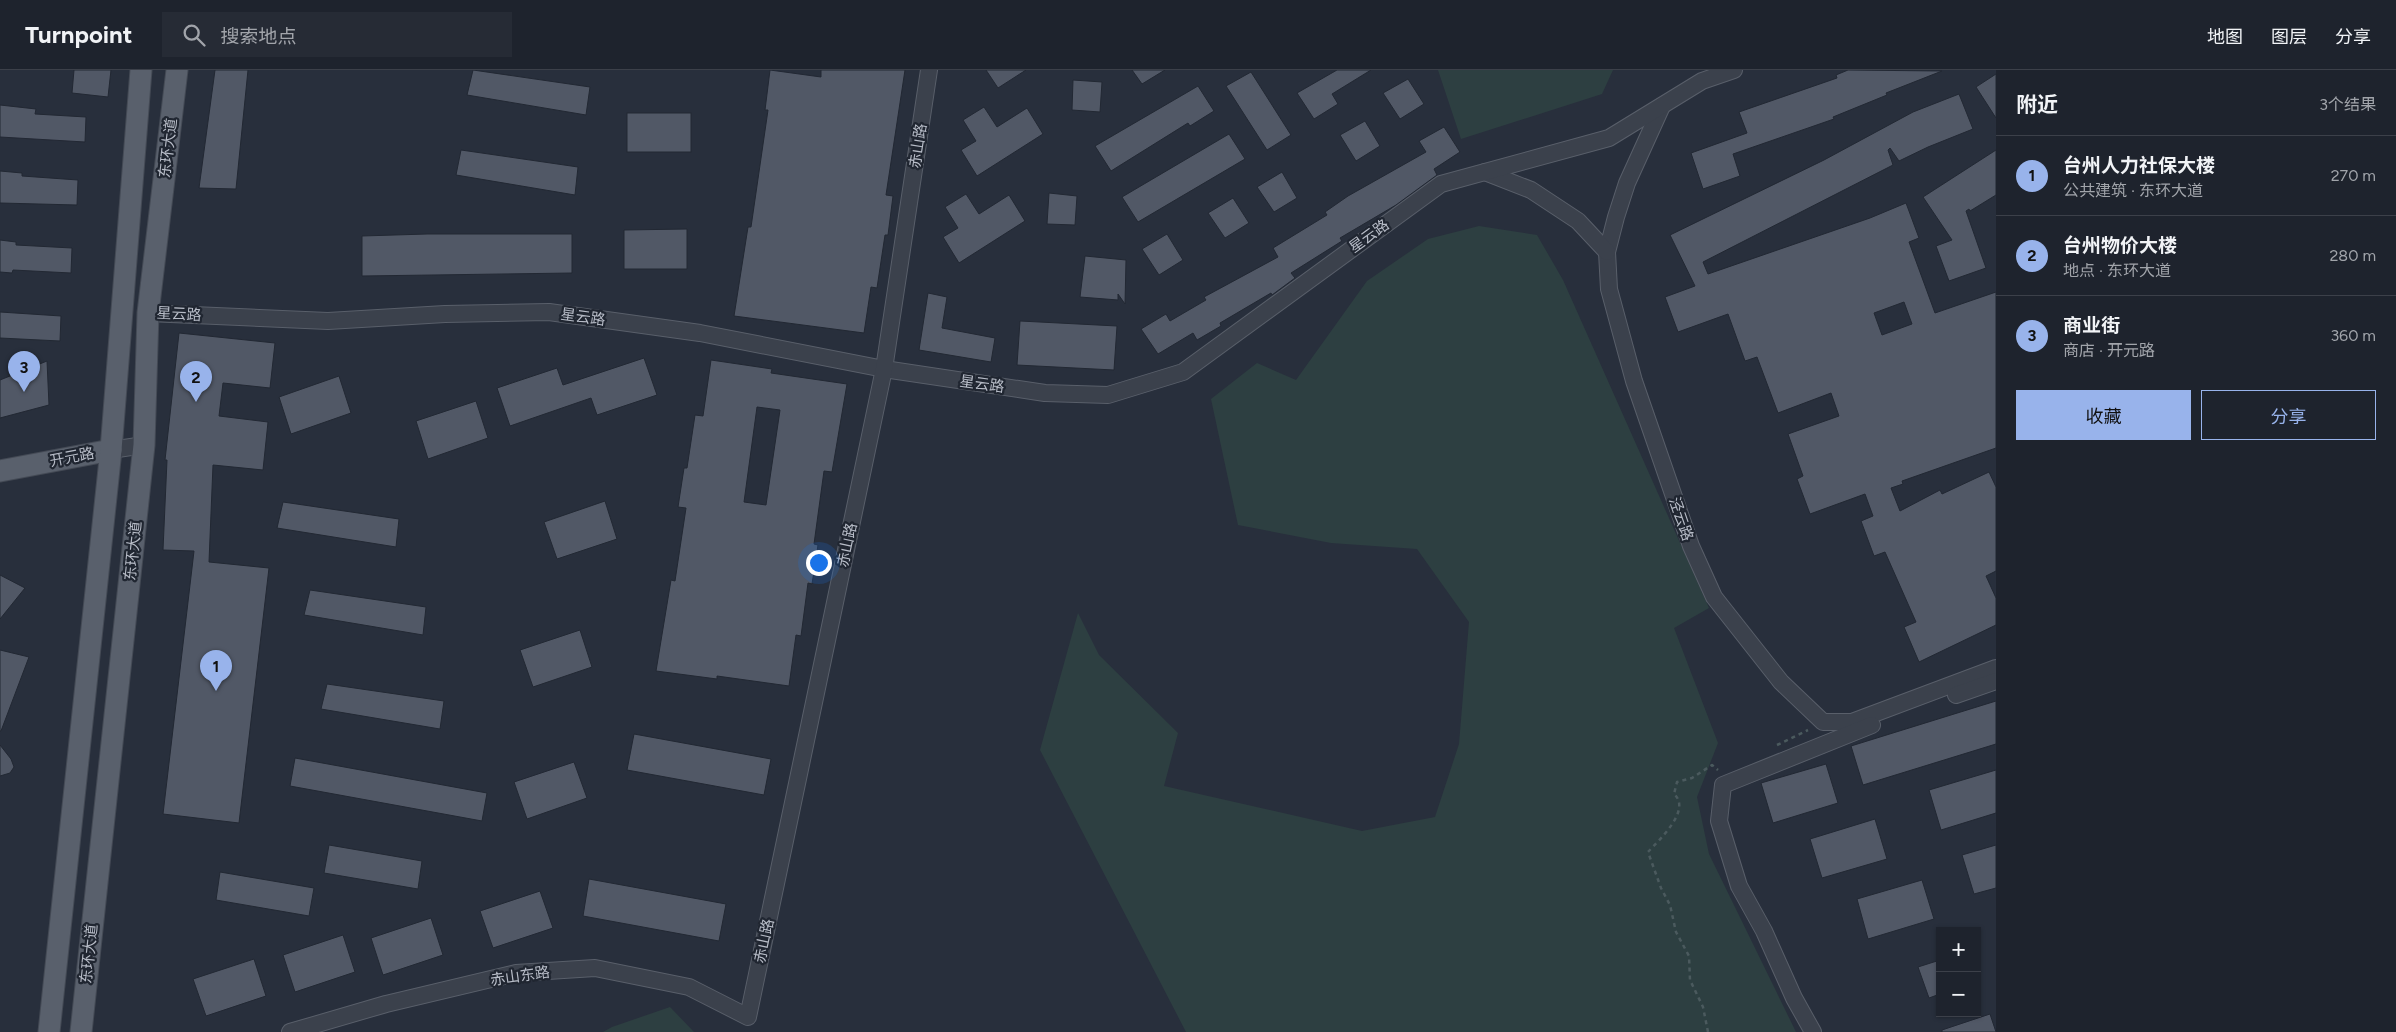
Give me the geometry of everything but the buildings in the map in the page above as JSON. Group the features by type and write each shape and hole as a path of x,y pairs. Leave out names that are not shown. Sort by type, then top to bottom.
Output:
{"main road":[{"name":"东环大道","path":"49,1032 111,450 141,70"},
{"name":"东环大道","path":"84,1031 144,445 148,312 177,70"},
{"name":"开元路","path":"0,471 111,450"}],"street":[{"name":"赤山路","path":"748,1017 884,369 929,70"},
{"name":"星云路","path":"148,312 328,321 445,314 549,312 700,333 884,369 1045,393 1108,395 1183,372 1441,184 1609,138 1702,82 1734,70"},
{"name":"泾云路","path":"1662,106 1627,183 1607,252 1609,289 1634,381 1695,554 1714,597 1782,682 1822,722"},
{"path":"1485,172 1539,196 1578,221 1607,252"},
{"name":"开元路","path":"111,450 144,445"},
{"path":"1822,722 1852,722 1996,668"},
{"path":"1813,1032 1794,998 1764,931 1739,886 1720,821 1724,785 1885,720 1996,681"},
{"name":"赤山东路","path":"290,1032 386,1004 516,973 595,968 689,987 748,1017"}],"path":[{"path":"1771,748 1822,722"},
{"path":"1708,1032 1703,1007 1690,980 1689,956 1676,932 1670,905 1661,888 1648,852 1677,818 1680,804 1674,794 1677,782 1692,778 1712,765 1720,774"}],"shaded area":[{"path":"1438,70 1613,70 1602,94 1461,139"},
{"path":"1479,226 1537,235 1563,280 1709,608 1674,628 1718,743 1697,797 1709,854 1796,1032 1186,1032 1040,750 1078,613 1099,655 1178,733 1164,786 1362,831 1435,817 1459,744 1469,622 1417,549 1331,543 1238,525 1211,399 1257,363 1296,380 1367,281 1428,239"},
{"path":"670,1007 694,1032 603,1032 612,1027"}],"place":[{"name":"商业街","path":"24,392"},
{"name":"台州物价大楼","path":"196,402"},
{"name":"台州人力社保大楼","path":"216,691"}]}
